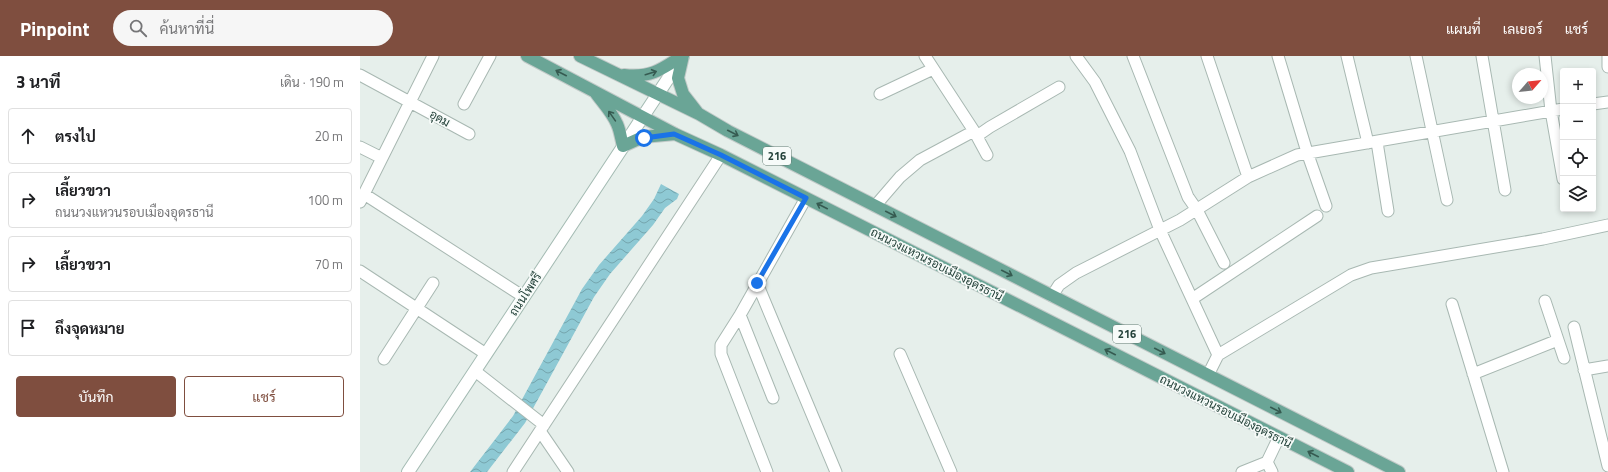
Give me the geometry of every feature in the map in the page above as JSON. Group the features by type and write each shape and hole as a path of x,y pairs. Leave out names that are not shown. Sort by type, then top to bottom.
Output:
{"main road":[{"name":"ถนนวงแหวนรอบเมืองอุดรธานี","path":"527,56 674,134 721,155 1348,472"},
{"name":"ถนนวงแหวนรอบเมืองอุดรธานี","path":"580,56 657,95 699,114 728,131 1399,472"},
{"path":"616,74 636,76 651,74 683,56"},
{"path":"683,56 678,78 683,94 699,114"},
{"name":"ถนนโพศรี","path":"408,472 683,56"},
{"path":"594,91 613,116 618,126 623,146 644,138 674,134"}],"street":[{"path":"433,56 362,198 524,297"},
{"path":"464,104 490,56"},
{"path":"925,56 987,155"},
{"path":"1076,56 1095,82 1130,150 1160,230 1218,355"},
{"path":"1133,56 1188,197 1197,210 1224,263"},
{"path":"1207,56 1248,177"},
{"path":"1278,56 1307,152 1326,206"},
{"path":"1347,56 1372,143 1388,211"},
{"path":"1416,56 1447,200"},
{"path":"1482,56 1505,190"},
{"path":"1545,56 1551,111 1562,176"},
{"path":"1608,56 1608,67"},
{"path":"880,94 933,69"},
{"name":"อุดม","path":"360,76 469,134"},
{"path":"875,206 900,177 920,160 990,127 1058,87"},
{"path":"1596,104 1608,102"},
{"path":"1052,296 1059,285 1066,279 1197,210 1248,177 1297,155 1307,152 1372,143 1560,110"},
{"path":"360,147 382,158"},
{"path":"513,472 721,155"},
{"path":"767,472 721,354 721,345 740,315 806,198"},
{"path":"1192,299 1317,216"},
{"path":"1208,375 1218,355 1351,275 1371,268 1543,239 1608,225"},
{"path":"360,270 486,354"},
{"path":"384,359 433,283"},
{"path":"757,283 836,472"},
{"path":"1545,301 1564,358"},
{"path":"1452,304 1503,472"},
{"path":"740,315 773,398"},
{"path":"1574,327 1608,466"},
{"path":"1473,374 1558,340"},
{"path":"900,354 951,472"},
{"path":"1584,370 1608,366"},
{"path":"475,371 532,415 542,428 568,472"},
{"path":"1242,472 1270,467 1279,437"}],"water":[{"path":"661,184 679,194 677,199 665,208 653,225 610,274 594,297 525,423 487,472 470,472 513,416 582,289 599,265 642,216 654,199"}],"route":[{"path":"644,138 674,134 721,155 806,198 757,283"}]}
